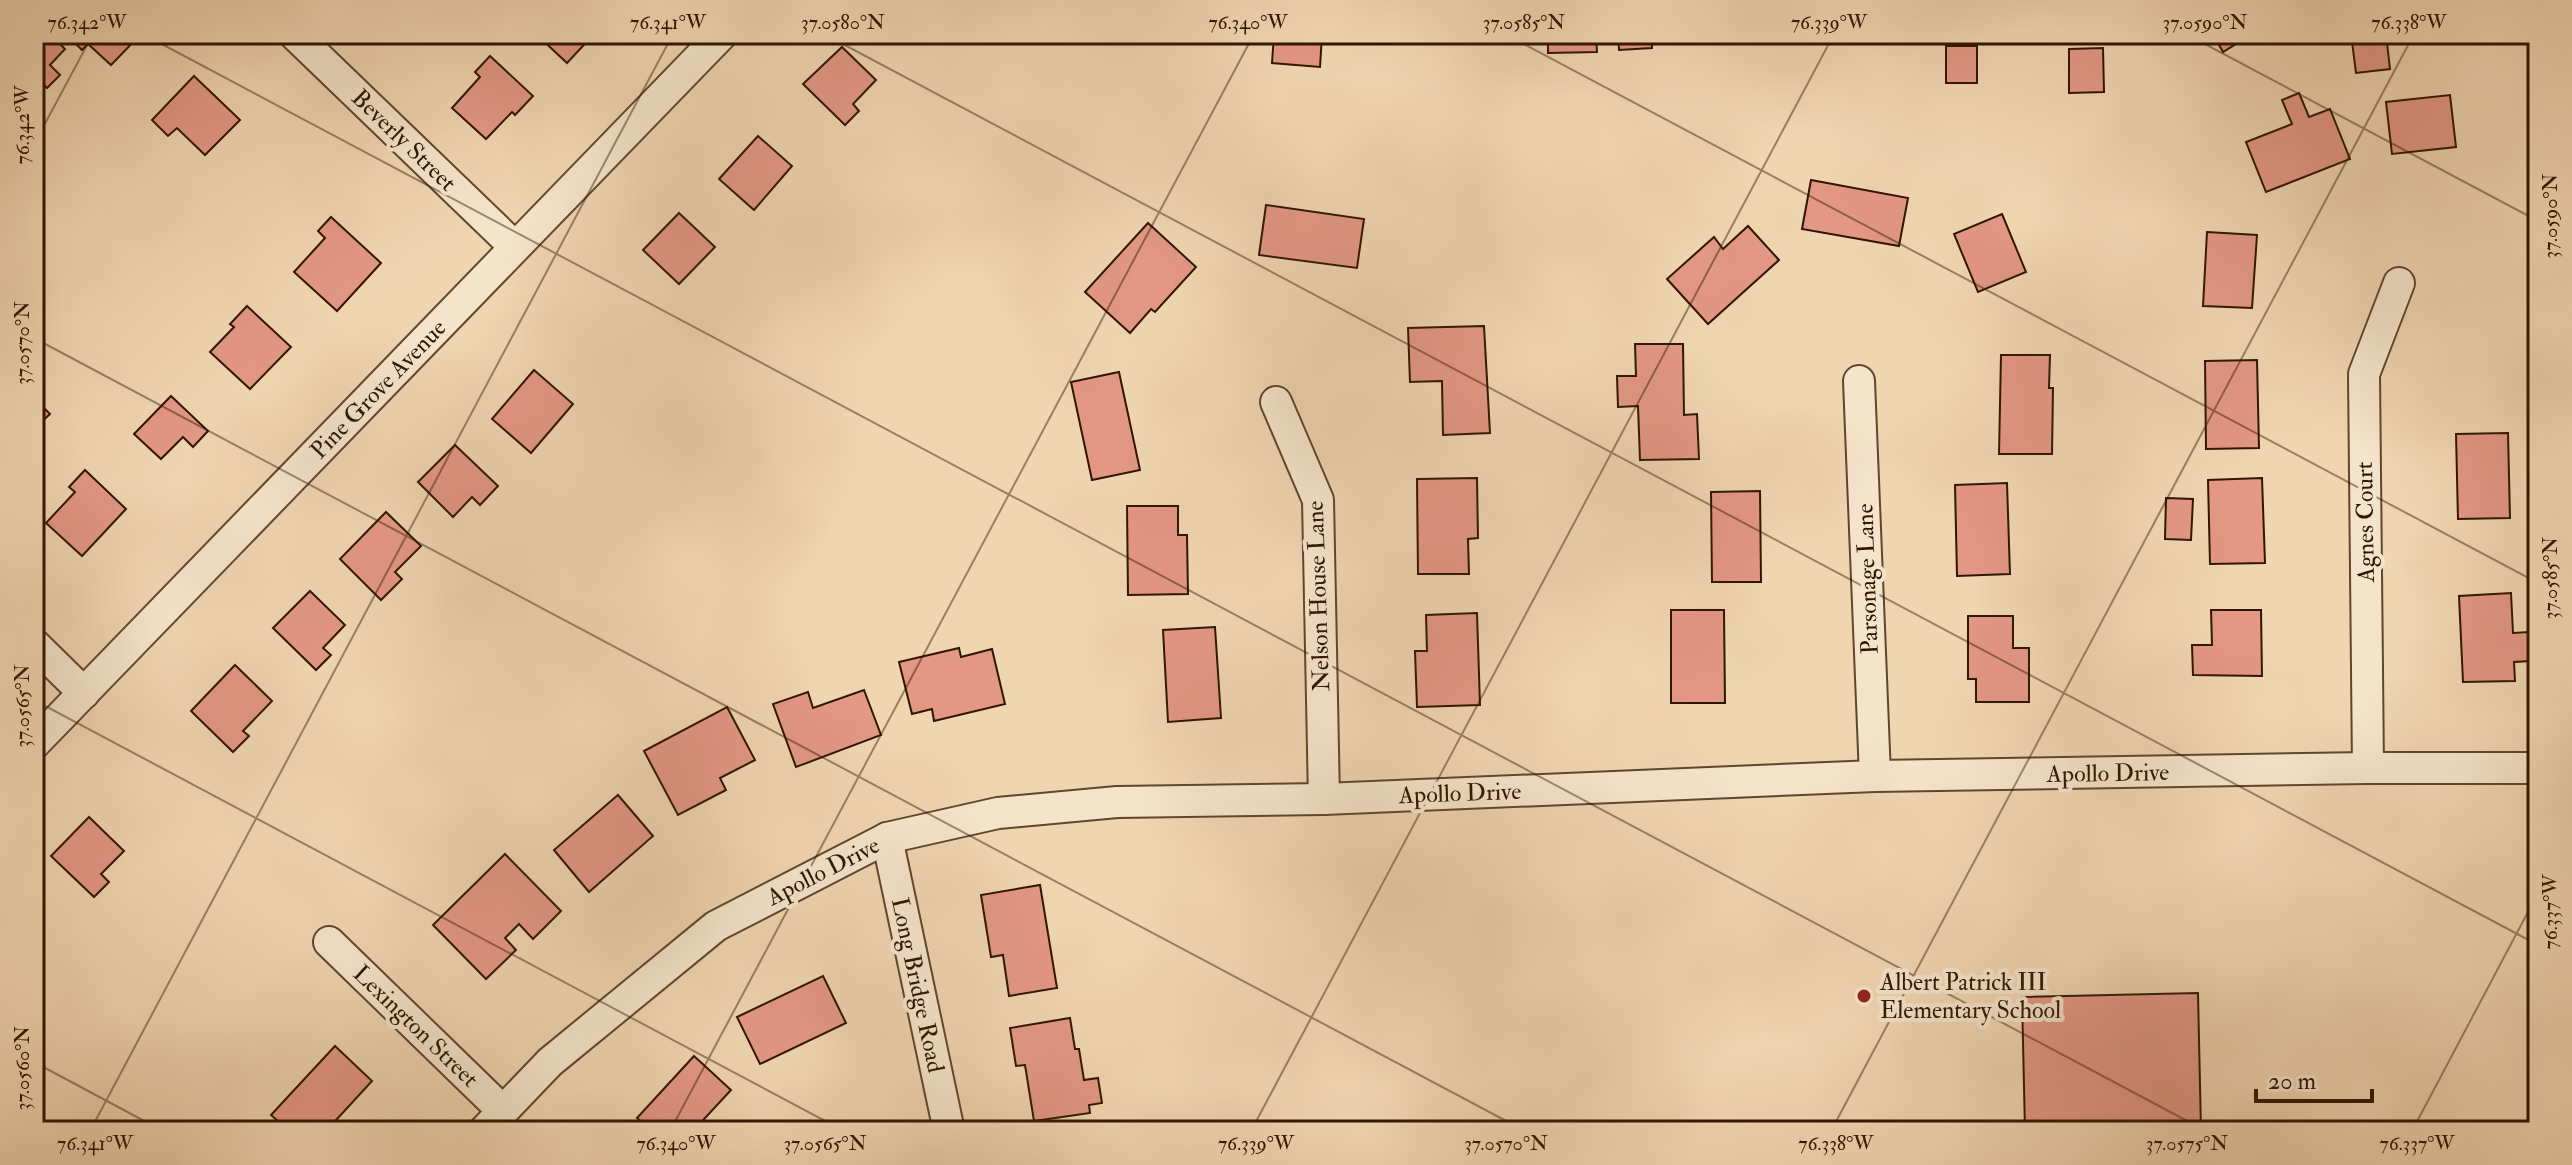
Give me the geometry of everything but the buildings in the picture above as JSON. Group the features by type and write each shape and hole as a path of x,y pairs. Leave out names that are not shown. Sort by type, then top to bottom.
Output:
{"street":[{"name":"Beverly Street","path":"294,34 515,247"},
{"name":"Pine Grove Avenue","path":"34,744 722,34"},
{"name":"Agnes Court","path":"2368,768 2364,374 2399,283"},
{"name":"Parsonage Lane","path":"1859,381 1875,776"},
{"name":"Nelson House Lane","path":"1276,402 1318,500 1324,799"},
{"path":"34,644 84,693"},
{"name":"Apollo Drive","path":"494,1121 550,1062 716,926 887,838 998,813 1117,802 1324,799 1875,776 2538,768"},
{"name":"Long Bridge Road","path":"887,838 949,1131"},
{"name":"Lexington Street","path":"329,942 494,1121"}],"place":[{"name":"Albert Patrick III Elementary School","path":"1864,996"}]}
